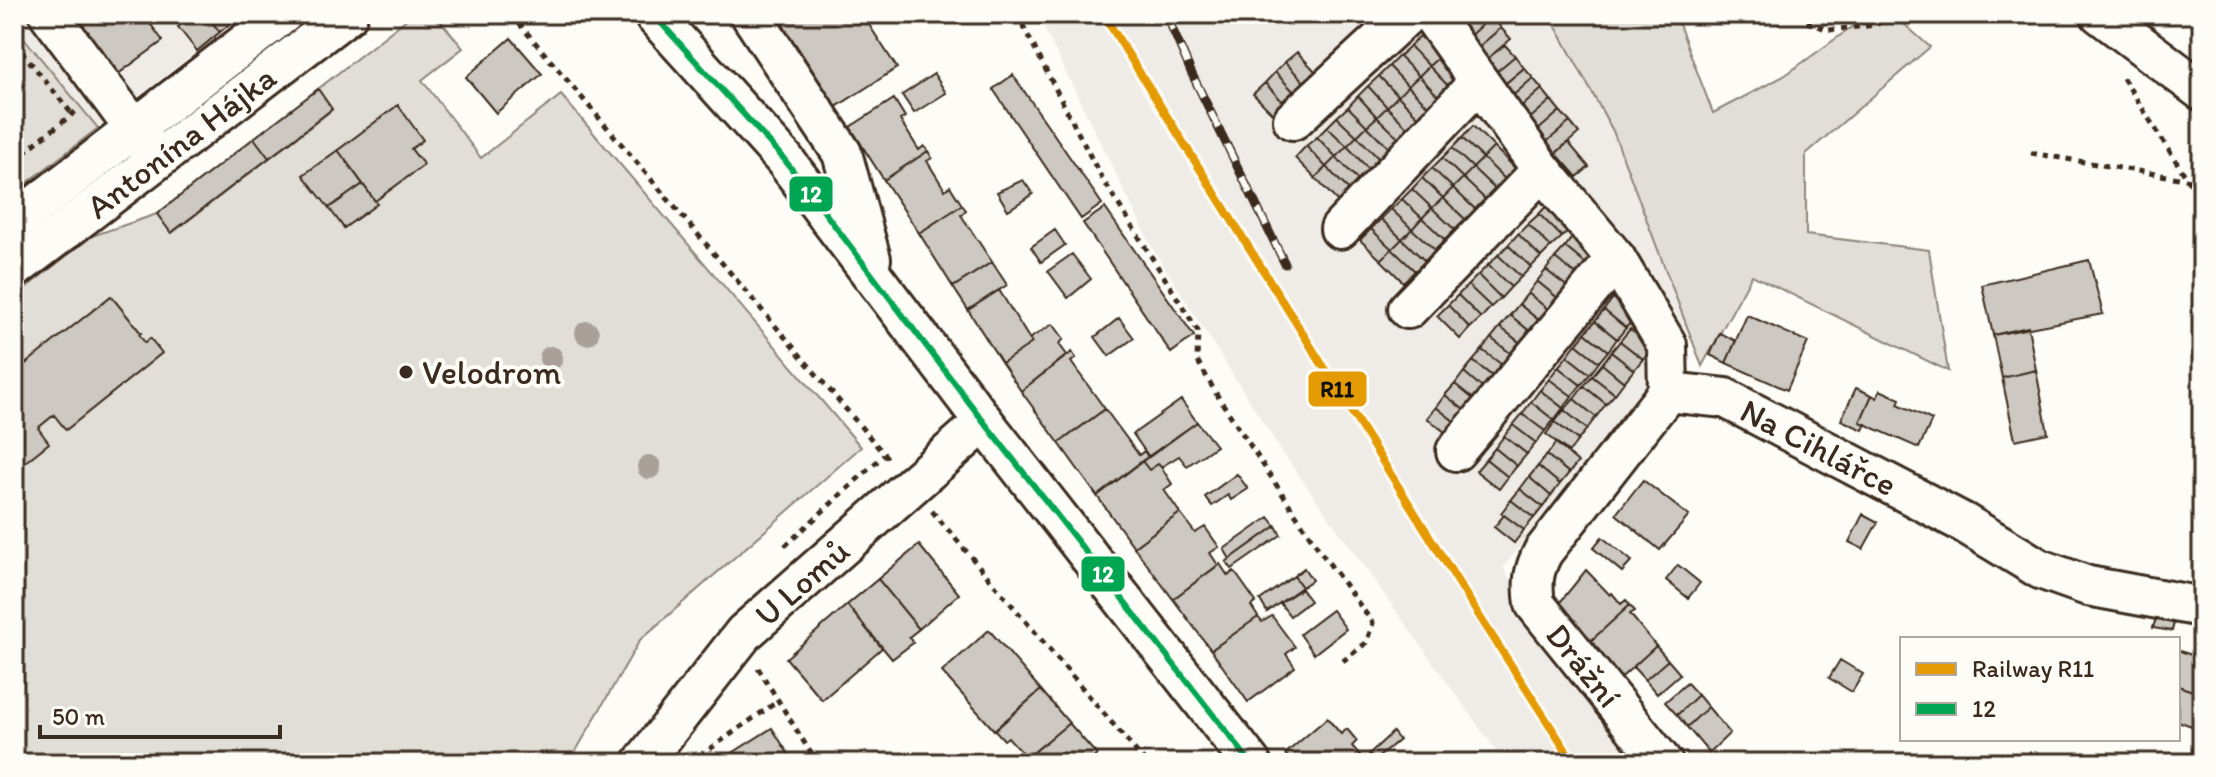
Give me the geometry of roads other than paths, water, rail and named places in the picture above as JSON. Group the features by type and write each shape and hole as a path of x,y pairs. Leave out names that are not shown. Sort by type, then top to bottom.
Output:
{"street":[{"path":"49,14 157,160"},
{"name":"Antonína Hájka","path":"14,222 283,14"},
{"name":"Antonína Hájka","path":"14,269 348,14"},
{"path":"653,14 784,159 984,422 1251,763"},
{"path":"750,14 842,153 877,281"},
{"path":"1293,120 1408,14"},
{"path":"1431,14 1542,170 1616,259 1667,345 1668,392"},
{"path":"2100,14 2202,91"},
{"path":"1340,229 1479,82"},
{"path":"1408,309 1542,170"},
{"path":"1456,451 1616,259"},
{"name":"Drážní","path":"1663,763 1535,604 1532,583 1534,568 1543,552 1668,392"},
{"name":"Na Cihlářce","path":"1668,392 1725,398 1964,523 2040,569 2088,586 2202,607"},
{"name":"U Lomů","path":"656,756 744,633 984,422"}],"railway":[{"path":"1166,14 1285,264"}],"rail line":[{"name":"R11","path":"1103,14 1574,763"}],"place":[{"name":"Velodrom","path":"406,372"}]}
